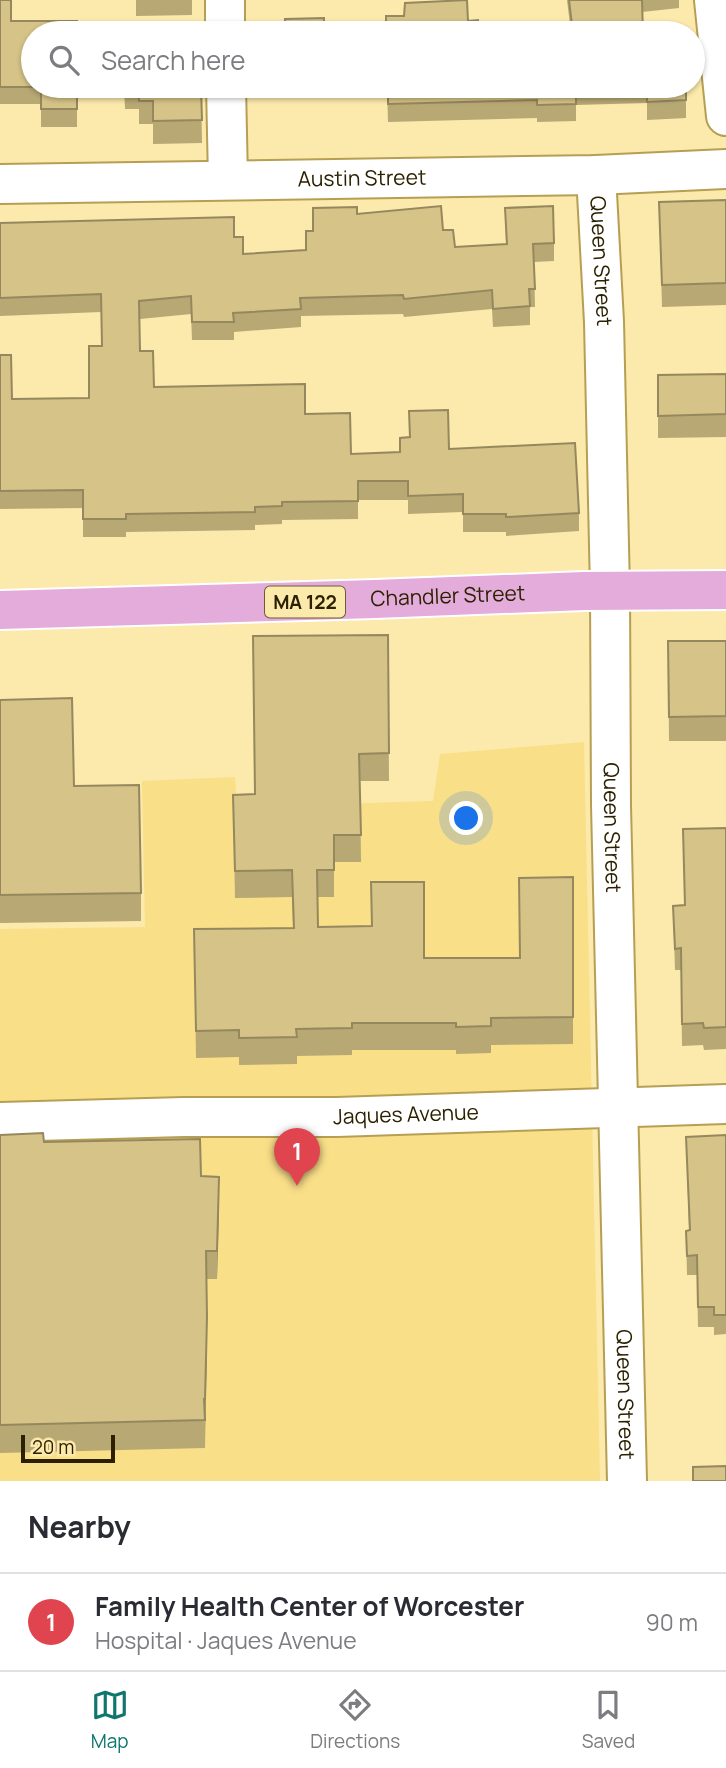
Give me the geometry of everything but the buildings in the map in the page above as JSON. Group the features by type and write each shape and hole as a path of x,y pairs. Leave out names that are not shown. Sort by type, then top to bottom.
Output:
{"main road":[{"name":"Chandler Street","path":"0,611 610,590 726,590"}],"street":[{"path":"225,0 225,21"},
{"path":"714,0 726,116"},
{"path":"226,98 228,180"},
{"name":"Austin Street","path":"0,184 596,175 726,169"},
{"name":"Queen Street","path":"596,175 604,322 610,590 611,805 627,1481"},
{"name":"Jaques Avenue","path":"0,1122 184,1116 337,1117 726,1104"}],"shaded area":[{"path":"584,742 600,1481 0,1481 0,929 145,927 142,781 235,777 237,807 433,801 440,754"}],"place":[{"name":"Family Health Center of Worcester","path":"297,1186"}]}
